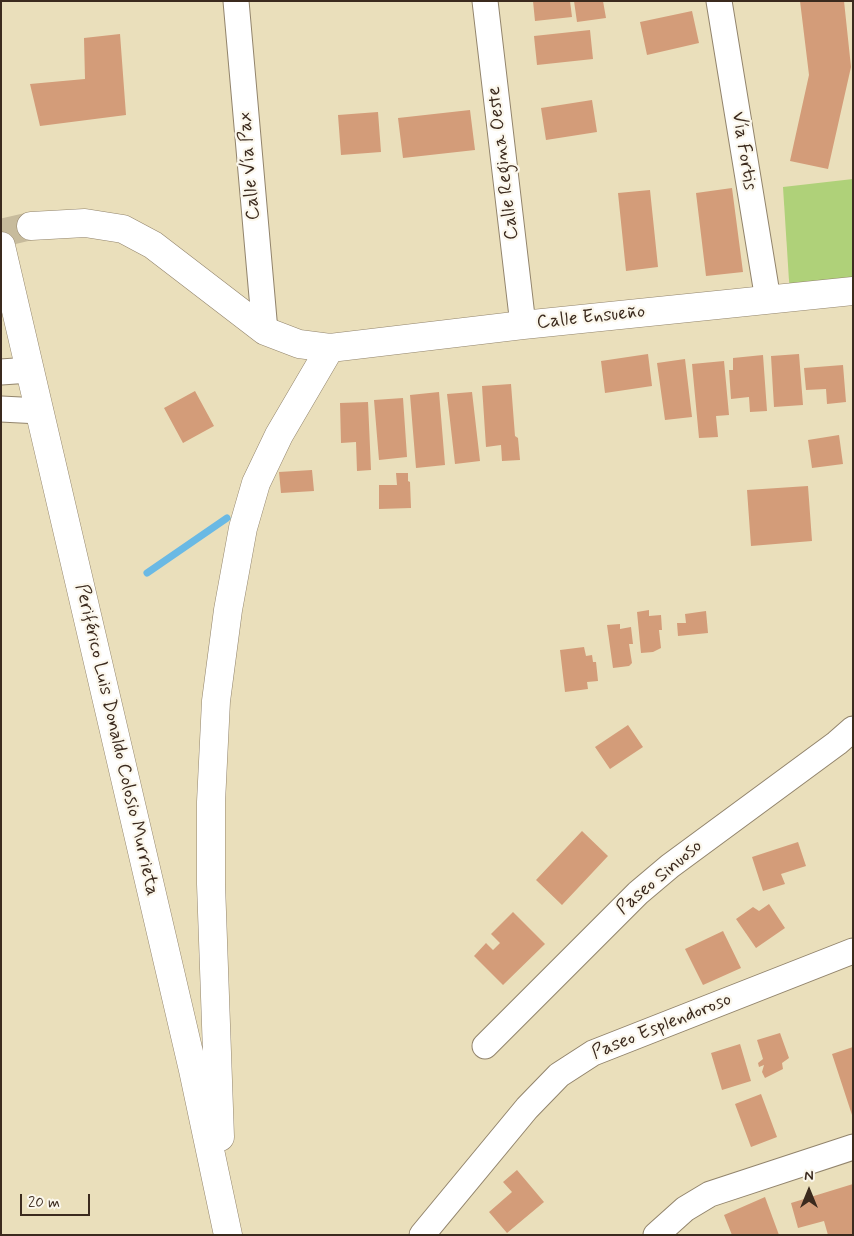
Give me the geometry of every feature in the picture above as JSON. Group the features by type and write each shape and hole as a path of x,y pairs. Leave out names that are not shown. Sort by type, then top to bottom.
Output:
{"main road":[{"name":"Calle Ensueño","path":"31,226 85,223 123,229 153,245 264,331 299,344 330,348 523,325 853,291"},
{"name":"Periférico Luis Donaldo Colosio Murrieta","path":"1,246 5,283 40,411 193,1070 225,1223"},
{"path":"225,1223 211,884 211,802 216,701 228,610 243,528 256,483 279,435 330,348"}],"street":[{"name":"Calle Vía Pax","path":"236,1 264,331"},
{"name":"Calle Regina Oeste","path":"485,1 523,325"},
{"name":"Vía Fortis","path":"719,1 768,300"},
{"path":"1,372 30,370"},
{"path":"1,409 40,411"},
{"name":"Paseo Sinuoso","path":"485,1046 638,892 853,729"},
{"name":"Paseo Esplendoroso","path":"422,1235 527,1108 559,1075 593,1052 853,951"},
{"path":"656,1235 685,1209 710,1194 853,1147"}],"green space":[{"path":"853,179 853,290 790,296 783,187"}],"building":[{"path":"533,1 570,1 572,17 535,21"},
{"path":"574,1 603,1 606,18 577,22"},
{"path":"800,1 844,1 851,67 828,169 790,161 809,75"},
{"path":"692,11 699,43 647,55 640,22"},
{"path":"590,30 593,59 537,65 534,36"},
{"path":"120,34 126,115 40,126 30,84 85,79 84,38"},
{"path":"592,100 597,132 546,140 541,108"},
{"path":"470,110 475,150 403,158 398,118"},
{"path":"378,112 381,152 341,155 338,115"},
{"path":"732,188 743,272 706,276 696,193"},
{"path":"650,190 658,267 626,271 618,193"},
{"path":"648,354 652,386 605,393 601,361"},
{"path":"799,354 803,405 774,407 771,356"},
{"path":"763,355 767,411 750,412 749,397 731,399 729,370 733,370 733,358"},
{"path":"685,359 692,417 665,420 657,363"},
{"path":"724,361 729,415 716,416 718,437 699,438 692,364"},
{"path":"843,365 846,402 827,404 826,389 806,390 804,368"},
{"path":"511,384 515,436 518,438 520,460 502,461 501,445 486,447 482,386"},
{"path":"195,391 214,426 183,443 164,408"},
{"path":"439,392 445,465 416,468 410,395"},
{"path":"472,392 480,461 455,464 447,394"},
{"path":"403,398 407,457 379,460 374,400"},
{"path":"368,402 371,470 357,471 356,442 341,443 340,403"},
{"path":"839,435 843,464 812,468 808,440"},
{"path":"312,470 314,491 281,493 279,472"},
{"path":"396,473 408,473 411,508 379,509 379,485 397,485"},
{"path":"808,486 812,541 751,546 747,490"},
{"path":"649,610 649,616 661,615 662,630 659,630 661,648 653,652 641,653 637,612"},
{"path":"706,611 708,633 678,636 677,623 686,623 685,614"},
{"path":"620,624 620,629 631,627 633,644 629,644 632,663 629,666 613,668 607,625"},
{"path":"584,647 586,656 592,655 593,662 596,662 598,681 587,682 588,689 565,692 560,650"},
{"path":"628,725 643,747 610,769 595,747"},
{"path":"582,831 608,856 562,905 536,880"},
{"path":"798,842 806,866 781,874 785,884 763,891 752,857"},
{"path":"769,904 785,928 756,948 736,919 753,907 759,911"},
{"path":"513,912 545,944 503,985 474,956 486,943 493,950 500,943 491,934"},
{"path":"723,931 741,968 703,985 685,949"},
{"path":"780,1033 789,1058 782,1063 783,1069 765,1078 762,1072 764,1065 759,1067 758,1063 763,1059 757,1040"},
{"path":"740,1044 751,1081 722,1090 711,1053"},
{"path":"853,1047 853,1115 852,1115 832,1054"},
{"path":"761,1094 777,1137 751,1147 735,1104"},
{"path":"517,1170 544,1202 507,1233 489,1212 512,1192 503,1182"},
{"path":"853,1184 853,1235 828,1235 824,1221 798,1228 791,1203"},
{"path":"765,1197 779,1235 732,1235 724,1215"}],"waterway":[{"path":"147,573 227,518"}],"tunnel":[{"path":"1,233 31,226"}]}
